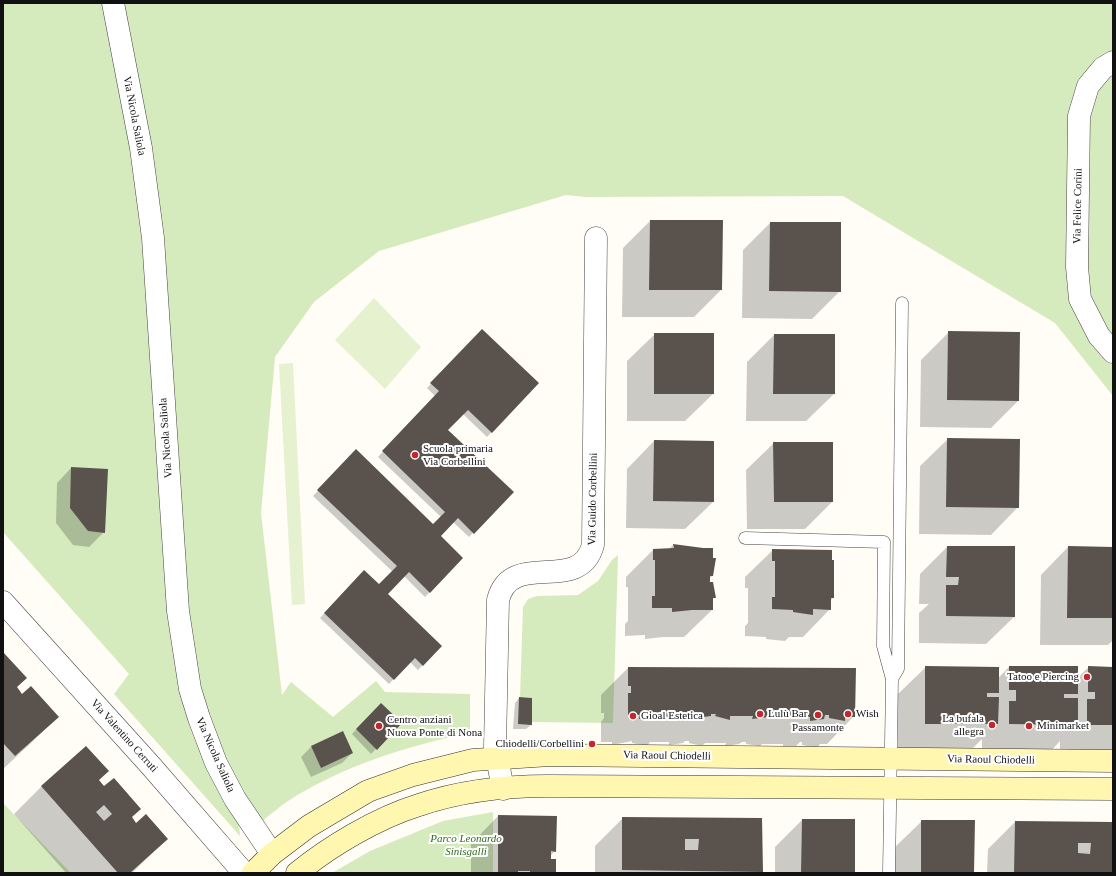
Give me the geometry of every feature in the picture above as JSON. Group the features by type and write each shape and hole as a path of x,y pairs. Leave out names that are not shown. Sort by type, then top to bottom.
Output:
{"main road":[{"name":"Via Raoul Chiodelli","path":"253,873 272,854 309,826 368,792 413,775 473,760 550,755 1113,761"},
{"path":"297,873 314,859 376,822 419,804 472,792 548,786 1113,789"}],"street":[{"name":"Via Nicola Saliola","path":"113,3 141,148 153,238 178,611 190,689 198,718 216,763 235,800 272,854"},
{"name":"Via Felice Corini","path":"1113,62 1103,68 1088,86 1079,116 1077,268 1080,299 1099,336 1113,352"},
{"name":"Via Guido Corbellini","path":"503,789 495,747 498,600 500,593 503,587 510,580 519,576 569,570 582,564 591,552 593,545 596,238"},
{"name":"Via Valentino Cerruti","path":"3,602 151,766 244,873"}],"lane":[{"path":"892,679 898,669 902,302"},
{"path":"745,538 884,542 883,646 892,679 889,873"}],"green space":[{"path":"3,3 1113,3 1113,396 1055,323 843,196 586,197 566,195 379,251 314,302 275,357 261,513 282,695 291,682 333,717 376,681 385,692 470,694 470,733 399,751 331,777 288,801 261,822 235,775 240,836 114,694 129,674 3,532"},
{"path":"374,298 421,347 385,389 335,340"},
{"path":"293,363 305,604 292,605 279,364"},
{"path":"618,555 613,723 531,722 532,698 520,697 523,607 528,599 537,596 578,595 598,581 612,560"},
{"path":"3,803 71,873 3,873"},
{"name":"Parco Leonardo Sinisgalli","path":"493,812 493,873 332,873 370,851 443,821"}],"building":[{"path":"650,220 723,220 722,290 649,290"},
{"path":"770,222 841,222 841,292 769,291"},
{"path":"482,329 539,383 492,433 468,410 448,430 514,492 474,534 458,518 441,536 463,558 430,593 409,572 388,594 442,646 423,666 415,658 394,680 324,613 364,570 379,584 397,566 317,490 356,449 433,524 445,512 382,451 439,391 430,383"},
{"path":"948,331 1020,332 1019,401 947,400"},
{"path":"654,333 714,333 714,394 654,394"},
{"path":"774,334 835,334 835,394 773,394"},
{"path":"947,438 1020,439 1019,508 946,507"},
{"path":"654,440 714,441 714,502 653,501"},
{"path":"773,442 833,442 833,502 774,502"},
{"path":"71,467 108,469 105,533 88,531 70,508"},
{"path":"673,544 713,548 713,558 716,558 713,576 710,576 710,582 713,582 716,598 713,598 713,610 672,612 672,608 652,608 652,596 655,596 655,560 653,560 653,549 674,548"},
{"path":"947,546 1015,546 1015,617 946,616 946,585 958,585 959,577 946,577"},
{"path":"1068,546 1113,547 1113,618 1067,618"},
{"path":"772,549 832,550 832,560 834,560 834,598 831,598 831,610 813,609 813,615 793,612 793,610 772,609 772,597 775,597 775,561 772,561"},
{"path":"3,652 27,678 17,687 22,694 31,686 59,717 15,756 3,743"},
{"path":"925,666 999,667 999,693 987,693 987,697 999,697 998,724 925,724"},
{"path":"1009,666 1078,666 1078,694 1064,694 1064,698 1078,698 1078,725 1009,724 1009,701 1016,701 1016,690 1009,690"},
{"path":"1088,666 1113,667 1113,725 1087,725 1087,699 1095,699 1095,692 1088,692"},
{"path":"628,667 856,668 855,717 845,717 845,721 829,718 829,715 825,715 824,719 810,721 810,717 788,716 788,719 768,715 768,717 752,719 753,716 730,716 730,720 715,716 716,714 695,718 696,715 675,715 675,719 655,714 655,716 639,719 639,715 628,715 628,693 631,693 631,686 628,686"},
{"path":"519,697 532,698 532,725 518,724"},
{"name":"Centro anziani Nuova Ponte di Nona","path":"381,703 402,723 377,750 356,729"},
{"path":"343,731 353,753 321,768 311,746"},
{"path":"86,746 109,771 99,780 104,786 114,778 141,809 132,817 136,823 146,814 168,839 130,873 118,873 41,786","holes":["104,805 112,814 104,821 96,812"]},
{"path":"498,815 557,816 556,852 551,851 551,859 556,859 556,873 530,873 530,871 518,871 518,873 498,873"},
{"path":"622,817 762,818 763,872 622,870","holes":["685,839 699,839 698,850 685,850"]},
{"path":"802,819 855,819 855,873 801,873"},
{"path":"921,820 975,820 974,873 921,873"},
{"path":"1015,821 1113,822 1113,873 1014,873","holes":["1078,843 1091,843 1090,854 1078,853"]}],"place":[{"name":"Scuola primaria Via Corbellini","path":"415,455"},
{"name":"Tatoo e Piercing","path":"1087,677"},
{"name":"Lulù Bar","path":"760,714"},
{"name":"Wish","path":"848,714"},
{"name":"Passamonte","path":"818,715"},
{"name":"Gioal Estetica","path":"633,716"},
{"name":"La bufala allegra","path":"992,725"},
{"name":"Centro anziani Nuova Ponte di Nona","path":"379,726"},
{"name":"Minimarket","path":"1029,726"},
{"name":"Chiodelli/Corbellini","path":"592,744"}]}
